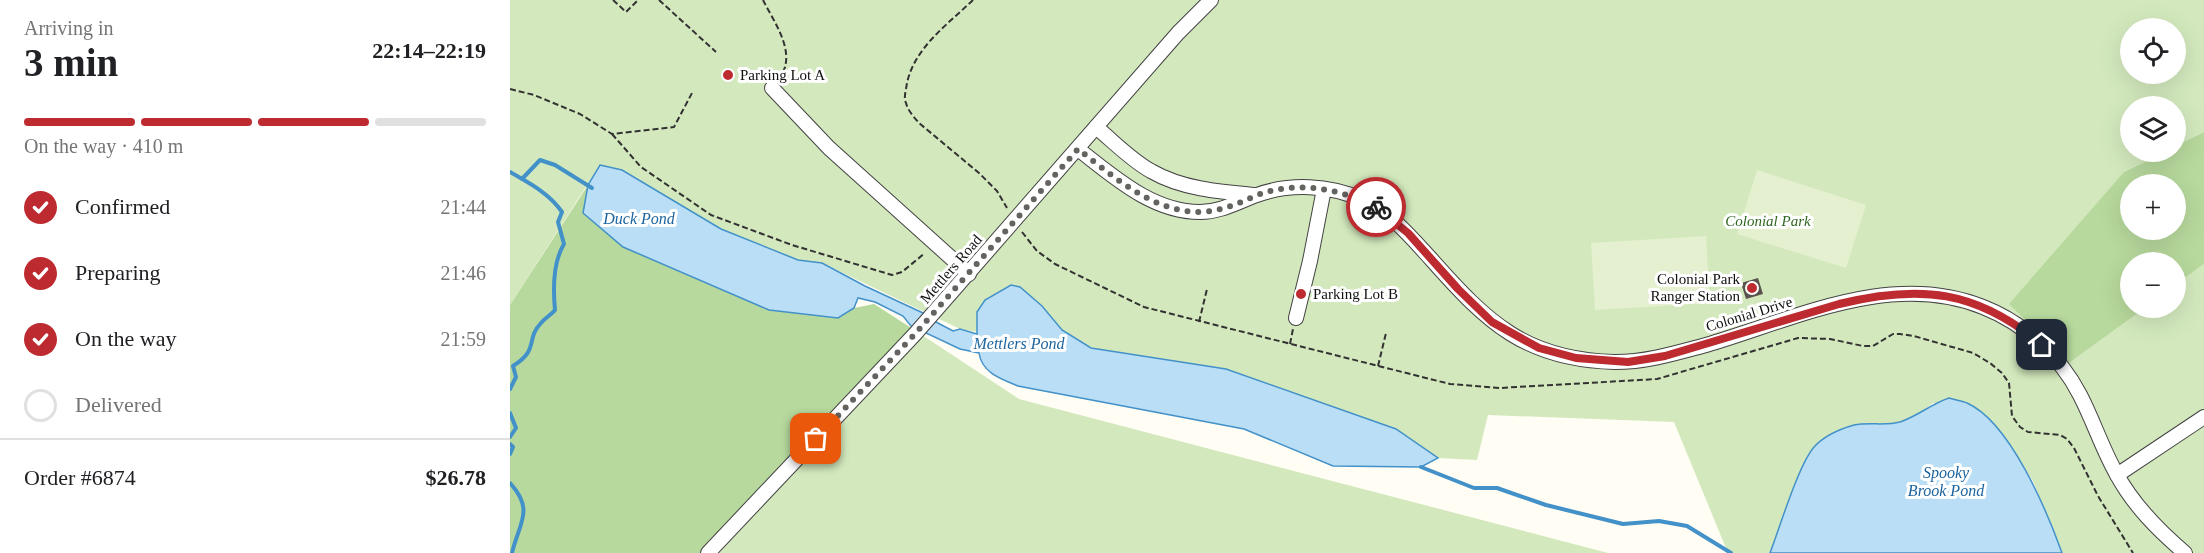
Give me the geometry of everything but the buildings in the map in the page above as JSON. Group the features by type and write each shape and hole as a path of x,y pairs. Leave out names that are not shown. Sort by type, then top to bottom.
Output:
{"street":[{"name":"Mettlers Road","path":"708,553 915,334 1178,33 1211,0"},
{"path":"772,88 829,148 969,274"},
{"name":"Colonial Drive","path":"1096,127 1138,163 1169,180 1206,189 1257,195"},
{"name":"Colonial Drive","path":"1078,149 1123,184 1162,204 1181,210 1198,212 1216,210 1234,206 1257,195 1295,188 1324,189 1360,199 1379,208 1396,221 1458,289 1492,322 1539,348 1576,358 1628,362 1665,356 1839,304 1886,294 1926,293 1965,300 1986,308 2025,331 2055,357 2078,391 2117,475 2129,494 2155,526 2185,553"},
{"path":"1296,318 1324,189"},
{"path":"2117,475 2204,417"}],"path":[{"path":"614,0 626,12 636,1"},
{"path":"660,0 716,52"},
{"path":"763,0 787,52 786,71 772,88"},
{"path":"973,0 924,47 914,60 907,78 904,101 920,123 991,184 1011,213"},
{"path":"510,89 534,95 580,114 612,134 641,167 711,214 792,245 892,275 902,272 934,244"},
{"path":"612,134 674,127 692,93"},
{"path":"1019,227 1036,251 1073,274 1144,307 1450,384 1478,387 1541,386 1657,379 1798,338 1830,339 1873,346 1893,334 1900,334 1973,353 1990,363 2008,383 2012,416 2020,427 2028,432 2051,433 2067,439 2074,448 2117,530 2133,553"},
{"path":"1199,322 1207,289"},
{"path":"1378,366 1386,333"}],"green space":[{"name":"Colonial Park","path":"510,0 2204,0 2204,132 2186,141 2186,96 2120,96 2120,162 2144,162 2120,174 2120,186 2069,363 2131,318 2186,318 2186,277 2204,264 2204,553 2062,553 2033,481 2005,438 1979,411 1933,403 1920,413 1897,423 1854,426 1813,448 1799,475 1770,553 1728,553 1674,422 1488,415 1477,460 1438,458 1396,429 1226,369 1091,348 1062,330 1042,306 977,312 978,332 960,329 822,263 798,260 721,229 622,170 600,165 510,305"},
{"path":"2204,132 2204,264 2186,277 2186,252 2120,252 2120,318 2131,318 2069,363 2009,304 2120,177 2120,240 2186,240 2186,174 2122,174 2144,162 2186,162 2186,141"},
{"path":"1757,170 1866,205 1846,268 1737,234"},
{"path":"588,185 583,213 838,318 854,308 874,304 916,331 817,436 717,553 510,553 510,305"},
{"path":"1706,236 1710,303 1595,310 1591,243"},
{"path":"916,331 1019,399 1608,553 717,553 817,436"}],"water":[{"path":"600,165 622,170 721,229 798,260 822,263 923,313 953,331 960,329 977,334 977,312 985,300 1011,285 1020,287 1042,306 1062,330 1091,348 1226,369 1396,429 1438,458 1421,467 1333,466 1244,429 1018,386 999,378 988,370 979,353 960,349 911,326 903,316 875,302 858,298 854,308 838,318 769,310 623,247 583,213 588,185"},
{"name":"Spooky Brook Pond","path":"1949,398 1967,403 1983,413 2012,448 2037,492 2062,553 1770,553 1802,468 1814,447 1822,439 1854,425 1900,422"}],"waterway":[{"path":"522,179 540,160 555,165 592,188"},
{"path":"510,172 531,184 557,205 562,212 558,222 564,244 556,267 555,310 536,329 527,354 513,366 516,377 510,389"},
{"path":"510,413 516,428 510,437"},
{"path":"510,444 513,447 510,454"},
{"path":"1421,467 1474,488 1497,488 1546,505 1623,524 1659,521 1687,526 1731,553"},
{"path":"510,483 518,493 523,509 523,517 512,553"}],"way so far":[{"path":"816,439 915,334 1078,149 1141,195 1181,210 1198,212 1216,210 1234,206 1257,195 1278,190 1310,187 1340,192 1376,207"}],"place":[{"name":"Parking Lot A","path":"728,75"},
{"name":"Colonial Park Ranger Station","path":"1752,288"},
{"name":"Parking Lot B","path":"1301,294"}],"route":[{"path":"1376,207 1396,221 1476,308 1492,322 1522,341 1557,354 1576,358 1628,362 1665,356 1839,304 1886,294 1904,293 1926,293 1965,300 2006,318 2042,345"}],"water label":[{"name":"Duck Pond","path":"639,218"},
{"name":"Mettlers Pond","path":"1019,343"}]}
